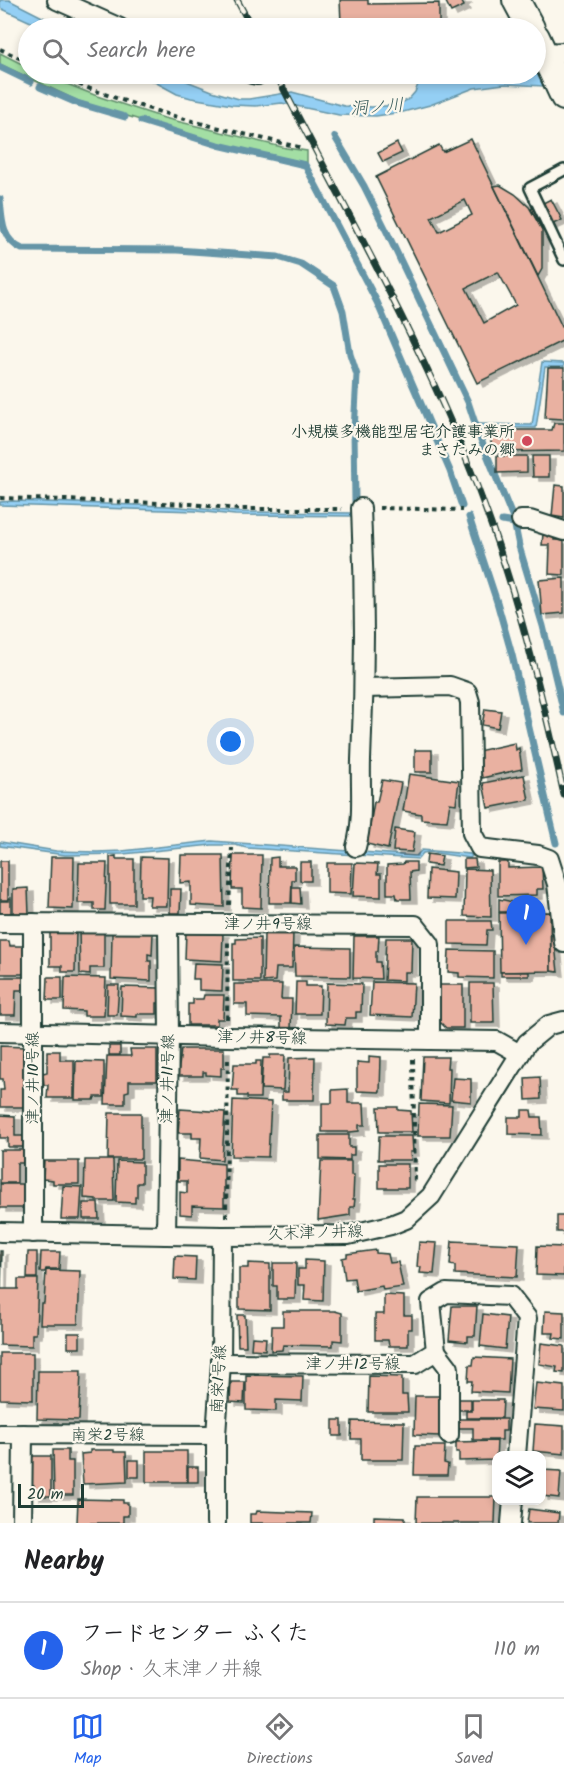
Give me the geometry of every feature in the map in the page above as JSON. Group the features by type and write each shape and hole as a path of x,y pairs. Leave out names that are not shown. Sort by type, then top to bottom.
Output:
{"main road":[{"path":"516,0 526,18"},
{"path":"548,51 564,97"}],"street":[{"path":"57,0 98,18"},
{"path":"356,847 361,828 364,688 361,508"},
{"path":"521,520 530,520 564,531"},
{"path":"364,688 450,686 467,692 470,702 472,833 480,848 538,855 549,860 557,884 564,943"},
{"name":"津ノ井9号線","path":"0,922 415,925 430,944 421,1040"},
{"name":"津ノ井10号線","path":"33,923 33,1233"},
{"name":"津ノ井11号線","path":"166,1234 168,924"},
{"name":"久末津ノ井線","path":"0,1232 222,1236 348,1235 406,1220 431,1196 527,1043 549,1025 564,1021"},
{"name":"津ノ井8号線","path":"0,1032 497,1041 520,1054"},
{"name":"南栄1号線","path":"216,1523 216,1435 220,1363 222,1236"},
{"path":"449,1435 449,1368 436,1351 430,1302 446,1293 510,1296 527,1318 516,1451"},
{"name":"津ノ井12号線","path":"220,1363 415,1364 436,1351"},
{"name":"南栄2号線","path":"0,1434 216,1435"},
{"path":"22,1523 23,1434"},
{"path":"511,1523 513,1505"}],"lane":[{"path":"564,170 530,188 564,260"}],"path":[{"path":"0,49 18,57"},
{"path":"76,84 163,114 303,148"},
{"path":"0,498 192,504 237,509 462,510"},
{"path":"416,1211 421,1040"}],"green space":[{"path":"0,53 18,62 18,73 0,64"},
{"path":"42,84 67,84 164,118 307,151 307,163 212,142 78,101"}],"water":[{"path":"0,0 9,0 44,18 22,18 0,8"},
{"path":"546,74 564,74 564,87 504,84 546,84"},
{"name":"洞ノ川","path":"158,84 194,84 239,99 292,92 344,106 372,107 398,105 409,99 418,84 504,84 474,88 430,105 376,116 339,115 282,103 256,106 232,105 177,94"},
{"path":"542,362 564,363 564,367 545,367 536,428 478,427 479,424 532,425"},
{"path":"0,502 168,506 238,512 353,513 353,516 235,515 195,511 0,505"},
{"path":"212,841 416,856 422,850 472,856 470,858 429,852 423,853 418,859 247,848 235,845 212,845 123,854 65,855 0,846 0,842 56,851 97,852"}],"building":[{"path":"340,0 368,0 368,4 439,3 439,18 341,18"},
{"path":"445,0 465,0 462,2 464,6 451,12"},
{"path":"471,139 564,331 564,340 477,383 376,177 439,145 443,152","holes":["465,200 472,215 439,232 431,217","498,272 516,305 484,323 466,288"]},
{"path":"397,143 402,153 383,162 378,153"},
{"path":"500,185 515,194 529,207 542,230 542,269 538,276 494,186"},
{"path":"551,199 562,220 542,229 531,209"},
{"path":"548,368 564,368 564,419 545,418"},
{"name":"小規模多機能型居宅介護事業所 まさたみの郷","path":"554,423 564,423 564,451 491,452 491,430 552,430"},
{"path":"497,456 527,456 527,472 497,473"},
{"path":"532,456 549,456 549,477 533,477"},
{"path":"555,485 564,486 564,518 552,516"},
{"path":"543,534 554,534 554,540 564,540 564,575 549,574 550,545 542,545"},
{"path":"564,578 564,613 542,615 539,580"},
{"path":"485,709 501,711 498,728 482,725"},
{"path":"515,743 516,750 519,748 522,769 482,778 478,751"},
{"path":"415,750 432,750 432,772 415,772"},
{"path":"409,774 459,781 456,804 450,803 447,821 421,819 421,814 403,811"},
{"path":"524,775 529,800 488,808 483,783"},
{"path":"382,780 401,783 388,849 367,844 374,802 377,802"},
{"path":"395,829 415,832 412,852 393,851"},
{"path":"427,854 442,856 440,866 426,864"},
{"path":"181,855 223,855 224,907 191,905 191,882 180,883"},
{"path":"233,855 262,855 261,908 242,907 242,889 232,889"},
{"path":"116,856 116,859 134,859 134,904 110,904 110,857"},
{"path":"51,857 74,857 73,909 49,908"},
{"path":"141,857 168,858 167,906 149,906 150,896 140,896"},
{"path":"278,857 278,866 295,866 291,903 269,903 270,858"},
{"path":"464,859 475,859 476,867 464,868"},
{"path":"0,861 8,861 8,900 0,900"},
{"path":"300,862 311,862 311,881 300,881"},
{"path":"416,862 416,871 410,872 411,899 397,899 396,894 387,894 387,865"},
{"path":"498,862 508,862 508,868 542,867 543,889 537,889 537,895 498,896"},
{"path":"79,863 107,863 105,910 94,910 94,903 78,903"},
{"path":"327,863 352,863 351,894 327,893"},
{"path":"355,863 378,864 377,874 381,874 381,897 353,896"},
{"path":"428,869 456,872 455,899 427,898"},
{"path":"465,869 490,870 491,917 464,916"},
{"path":"292,887 300,887 301,904 292,903"},
{"path":"28,888 29,914 13,915 13,889"},
{"path":"170,889 181,889 180,913 170,913"},
{"path":"11,898 11,913 0,913 0,901 9,901"},
{"path":"499,899 541,908 541,912 499,912"},
{"path":"550,912 551,971 500,972 499,913"},
{"path":"449,921 491,921 492,930 487,930 486,945 449,944"},
{"path":"79,930 104,931 104,968 90,968 90,975 80,974"},
{"path":"50,931 76,931 75,972 62,972 62,966 50,966"},
{"path":"186,931 223,933 222,961 185,959"},
{"path":"112,932 153,933 152,955 148,954 148,961 151,961 151,981 111,979"},
{"path":"264,933 293,933 292,968 276,968 275,981 263,982"},
{"path":"551,935 554,935 558,972 551,971"},
{"path":"354,936 379,936 376,962 380,962 381,979 353,978"},
{"path":"260,938 260,981 233,981 233,943 236,943 236,939"},
{"path":"386,938 412,938 411,972 404,972 404,981 384,980"},
{"path":"0,941 9,941 10,946 23,946 24,974 0,974"},
{"path":"294,947 350,948 350,977 295,976"},
{"path":"449,950 493,951 493,978 459,977 459,973 448,972"},
{"path":"194,963 223,964 222,991 199,990 199,979 193,979"},
{"path":"501,972 529,972 529,976 501,976"},
{"path":"0,977 23,977 23,990 16,990 15,1015 0,1015"},
{"path":"48,977 62,977 62,1000 47,1000"},
{"path":"65,977 106,978 104,1016 84,1016 84,1011 64,1010"},
{"path":"296,982 306,982 306,986 321,986 320,1014 295,1014"},
{"path":"372,982 414,983 412,1017 370,1015"},
{"path":"327,983 362,984 361,1012 356,1012 356,1018 346,1018 345,1025 326,1024"},
{"path":"470,983 493,983 494,1023 470,1023"},
{"path":"234,984 282,984 281,999 292,999 291,1029 281,1029 281,1017 247,1016 247,1004 234,1004"},
{"path":"108,985 119,985 117,1015 107,1015"},
{"path":"440,985 463,985 463,1028 446,1028 440,1022"},
{"path":"122,987 161,988 161,1003 157,1003 157,1014 137,1014 137,1017 121,1016"},
{"path":"204,995 224,995 223,1019 217,1019 217,1025 188,1025 188,1004 193,1004 193,999 203,999"},
{"path":"0,1046 25,1047 25,1107 0,1107 0,1090 4,1090 3,1079 0,1079"},
{"path":"109,1046 120,1046 120,1055 109,1055"},
{"path":"130,1049 157,1049 157,1081 129,1081 129,1091 125,1092 125,1104 105,1104 107,1056 131,1056"},
{"path":"181,1049 224,1049 224,1068 221,1068 221,1076 206,1075 206,1072 203,1072 203,1076 178,1076"},
{"path":"47,1051 60,1051 60,1060 74,1060 74,1098 47,1098 48,1085 44,1085 43,1073 47,1072"},
{"path":"270,1055 285,1055 283,1090 261,1089 263,1058 270,1058"},
{"path":"369,1056 381,1057 380,1092 357,1091 357,1062 369,1063"},
{"path":"315,1057 314,1100 282,1100 282,1092 288,1092 289,1058"},
{"path":"423,1057 448,1057 449,1103 421,1101"},
{"path":"76,1061 104,1062 104,1097 95,1097 94,1100 75,1100"},
{"path":"256,1061 261,1061 260,1098 238,1096 238,1090 232,1090 234,1064 256,1064"},
{"path":"540,1077 541,1099 526,1100 525,1078"},
{"path":"453,1078 471,1079 471,1102 451,1100"},
{"path":"348,1089 348,1103 364,1103 365,1125 359,1125 359,1131 322,1132 322,1103 332,1103 332,1090"},
{"path":"233,1100 271,1102 268,1157 231,1156"},
{"path":"419,1104 452,1105 450,1136 418,1136"},
{"path":"378,1107 398,1107 398,1110 411,1111 412,1132 379,1132"},
{"path":"180,1109 225,1112 222,1160 200,1158 201,1138 192,1138 192,1133 178,1133"},
{"path":"522,1110 531,1110 532,1117 541,1117 542,1135 508,1134 508,1117 522,1117"},
{"path":"109,1113 141,1113 141,1159 108,1159"},
{"path":"0,1115 15,1116 15,1136 23,1136 23,1147 8,1147 8,1138 0,1138"},
{"path":"320,1135 349,1135 349,1147 354,1147 354,1155 350,1155 350,1160 320,1159"},
{"path":"379,1136 412,1136 411,1160 378,1160"},
{"path":"0,1150 23,1150 23,1163 17,1163 17,1183 0,1183"},
{"path":"85,1160 113,1160 114,1201 84,1198"},
{"path":"178,1160 224,1164 224,1207 192,1206 192,1215 180,1214 180,1192 187,1193 187,1181 178,1181"},
{"path":"44,1161 79,1161 79,1184 53,1184 53,1180 43,1179"},
{"path":"117,1161 142,1162 142,1183 137,1183 135,1203 116,1202"},
{"path":"321,1161 351,1161 351,1175 354,1175 353,1199 355,1199 354,1207 350,1207 350,1215 318,1220"},
{"path":"379,1164 408,1164 408,1188 379,1188"},
{"path":"0,1184 23,1184 23,1208 0,1208"},
{"path":"63,1186 82,1187 80,1219 61,1219"},
{"path":"83,1203 98,1203 99,1219 83,1219"},
{"path":"557,1216 564,1216 564,1232 557,1232"},
{"path":"452,1241 519,1244 517,1277 455,1274 455,1266 450,1265"},
{"path":"419,1242 437,1243 434,1274 420,1273 421,1267 417,1267"},
{"path":"537,1246 564,1247 564,1276 536,1275"},
{"path":"376,1250 376,1253 388,1254 390,1263 398,1262 403,1287 383,1290 382,1286 356,1291 354,1278 345,1279 342,1258 347,1257 347,1254"},
{"path":"0,1251 2,1251 1,1289 18,1289 18,1279 38,1279 36,1334 32,1334 32,1346 0,1345"},
{"path":"28,1252 37,1252 37,1278 27,1278"},
{"path":"41,1252 60,1252 59,1269 46,1269 45,1272 40,1272"},
{"path":"175,1256 196,1257 195,1280 174,1279"},
{"path":"305,1260 324,1261 323,1301 304,1300 305,1285 298,1285 298,1269 305,1269"},
{"path":"248,1263 270,1264 270,1310 239,1309 239,1268 248,1268"},
{"path":"273,1263 296,1263 295,1299 277,1299 277,1286 273,1286"},
{"path":"46,1270 80,1271 78,1324 40,1324"},
{"path":"384,1295 404,1296 404,1315 412,1315 412,1329 408,1329 408,1346 389,1346 388,1340 375,1340 375,1314 384,1314"},
{"path":"452,1306 477,1306 475,1336 468,1336 468,1342 449,1340"},
{"path":"283,1311 342,1313 342,1341 333,1340 333,1346 283,1345 282,1350 271,1351 272,1326 283,1326"},
{"path":"545,1311 564,1312 564,1339 553,1338 554,1333 544,1333"},
{"path":"483,1314 508,1317 505,1349 480,1346"},
{"path":"237,1315 245,1315 246,1346 238,1346"},
{"path":"68,1333 80,1333 80,1348 68,1348"},
{"path":"252,1337 266,1338 265,1350 251,1349"},
{"path":"541,1343 564,1346 564,1373 556,1372 557,1367 539,1364"},
{"path":"0,1353 33,1353 33,1400 0,1399"},
{"path":"474,1357 510,1359 508,1393 471,1391 472,1381 468,1381 469,1365 473,1365"},
{"path":"38,1371 81,1371 79,1420 37,1419"},
{"path":"246,1375 303,1376 302,1401 276,1400 276,1411 246,1410"},
{"path":"369,1376 402,1377 402,1395 407,1395 408,1412 368,1412"},
{"path":"231,1382 245,1382 244,1403 230,1402"},
{"path":"536,1383 564,1386 564,1411 533,1409"},
{"path":"415,1396 441,1396 440,1436 414,1435"},
{"path":"456,1399 471,1399 471,1410 456,1410"},
{"path":"472,1400 503,1400 502,1418 466,1418 466,1411 472,1411"},
{"path":"455,1419 506,1419 506,1431 502,1431 502,1440 473,1440 473,1428 455,1428"},
{"path":"333,1420 342,1420 342,1436 333,1436"},
{"path":"352,1421 404,1422 403,1460 361,1460 361,1439 351,1439"},
{"path":"535,1424 564,1426 564,1454 533,1451"},
{"path":"497,1441 496,1451 492,1451 492,1460 459,1461 456,1442"},
{"path":"415,1446 445,1446 444,1463 448,1464 447,1475 414,1475"},
{"path":"53,1450 68,1450 68,1461 73,1461 73,1495 54,1495"},
{"path":"90,1450 126,1452 127,1482 83,1484 81,1454 90,1453"},
{"path":"146,1451 187,1451 187,1482 146,1482"},
{"path":"31,1456 51,1456 51,1496 34,1496 34,1485 31,1484"},
{"path":"129,1460 139,1460 139,1477 129,1477"},
{"path":"188,1467 198,1467 198,1482 188,1482"},
{"path":"546,1470 561,1471 559,1498 546,1496"},
{"path":"417,1497 492,1497 492,1505 496,1505 495,1523 416,1523"},
{"path":"78,1499 123,1500 123,1503 128,1503 128,1516 123,1516 123,1523 77,1523"},
{"path":"529,1509 559,1513 558,1523 527,1523"},
{"path":"257,1511 312,1513 311,1523 250,1523 250,1514 256,1514"},
{"path":"374,1516 405,1517 405,1523 374,1523"}],"waterway":[{"path":"0,67 18,76"},
{"path":"40,87 77,103 125,117"},
{"path":"141,121 218,145 305,165 377,302 450,471 462,506"},
{"path":"335,137 364,186 468,402 514,521 564,713"},
{"path":"0,199 6,234 15,245 22,249 177,250 278,257 301,264 334,286 343,311 350,354 357,375 354,431 355,501"},
{"path":"469,517 512,655 556,843"},
{"path":"502,521 515,523"}],"railway":[{"path":"237,0 247,18"},
{"path":"281,84 422,358 465,456 510,581 564,795"}],"place":[{"name":"小規模多機能型居宅介護事業所 まさたみの郷","path":"527,441"},
{"name":"フードセンター ふくた","path":"526,945"}]}
